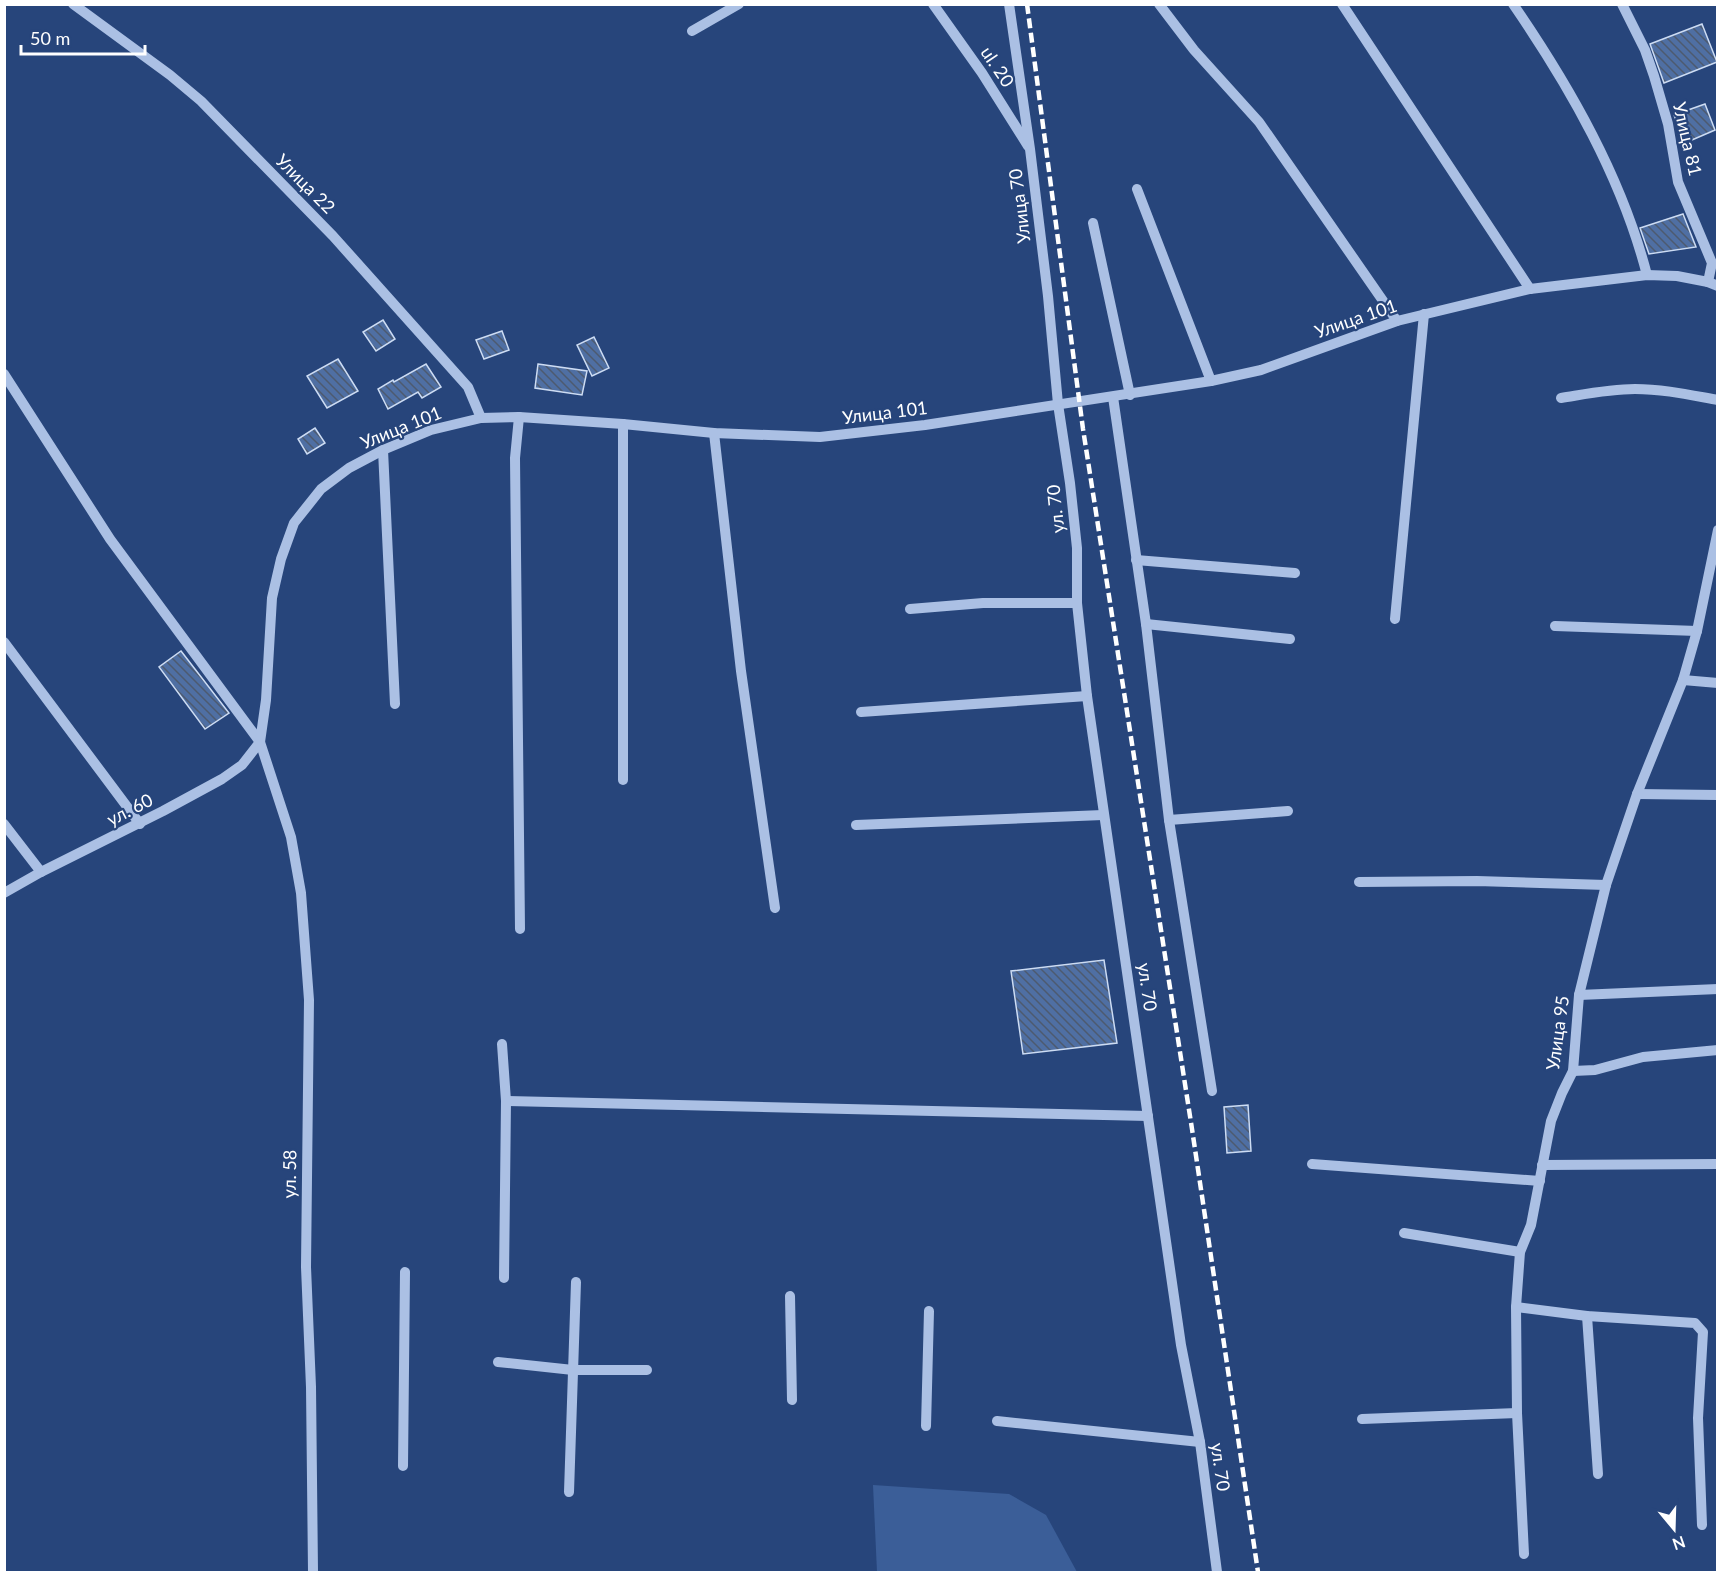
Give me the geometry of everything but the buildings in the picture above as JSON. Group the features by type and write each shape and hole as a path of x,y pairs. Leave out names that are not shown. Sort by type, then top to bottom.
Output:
{"street":[{"name":"Улица 22","path":"74,4 170,75 201,102 333,236 468,387 481,418"},
{"path":"692,31 739,4"},
{"name":"ul. 20","path":"933,4 982,73 1030,149"},
{"name":"Улица 70","path":"1009,4 1030,149 1048,296 1058,404"},
{"path":"1159,4 1194,50 1259,122 1397,321"},
{"path":"1342,4 1530,289"},
{"path":"1513,4 1561,79 1605,163 1638,239 1647,275"},
{"name":"Улица 81","path":"1622,4 1645,50 1654,76 1668,124 1678,182 1715,262 1713,284"},
{"path":"1137,189 1211,381"},
{"path":"1093,223 1130,395"},
{"name":"Улица 101","path":"260,742 266,700 272,598 281,559 294,523 321,489 349,468 383,450 431,430 481,418 519,417 714,433 820,437 925,425 1211,381 1261,370 1397,321 1530,289 1647,275 1677,276 1713,284"},
{"path":"1395,619 1424,314"},
{"path":"4,375 110,539 260,742"},
{"path":"1561,398 1633,389 1675,392 1718,400"},
{"path":"1113,397 1146,624 1169,820 1212,1092"},
{"name":"ул. 70","path":"1058,404 1070,483 1077,548 1077,603 1103,815 1181,1345 1200,1442 1217,1572"},
{"path":"519,417 515,458 520,929"},
{"path":"623,424 623,780"},
{"path":"714,433 741,671 775,908"},
{"path":"383,450 395,704"},
{"name":"Улица 95","path":"1524,1554 1515,1308 1520,1252 1531,1225 1551,1120 1573,1071 1579,995 1606,885 1636,794 1683,680 1697,632 1718,530"},
{"path":"1136,560 1295,573"},
{"path":"910,609 983,603 1077,603"},
{"path":"1146,624 1290,639"},
{"path":"1555,626 1697,632"},
{"path":"4,642 140,824"},
{"path":"1683,680 1718,682"},
{"path":"861,712 1087,696"},
{"name":"ул. 58","path":"260,742 291,837 297,865 306,950 309,1000 306,1267 311,1387 313,1572"},
{"name":"ул. 60","path":"4,893 41,872 140,824 222,779 243,765 260,742"},
{"path":"1636,794 1718,795"},
{"path":"1169,820 1288,811"},
{"path":"856,825 1103,815"},
{"path":"4,824 41,872"},
{"path":"1359,882 1477,881 1606,885"},
{"path":"1579,995 1718,989"},
{"path":"502,1044 506,1101 504,1278"},
{"path":"1573,1071 1595,1071 1643,1058 1718,1050"},
{"path":"506,1101 1148,1116"},
{"path":"1312,1164 1539,1181"},
{"path":"1542,1165 1718,1164"},
{"path":"1404,1233 1520,1252"},
{"path":"403,1466 405,1272"},
{"path":"569,1492 576,1282"},
{"path":"790,1296 792,1400"},
{"path":"1515,1308 1587,1316 1695,1323 1703,1332 1698,1418 1702,1525"},
{"path":"926,1426 929,1311"},
{"path":"1587,1316 1598,1474"},
{"path":"498,1362 573,1370 647,1370"},
{"path":"1362,1419 1518,1413"},
{"path":"997,1421 1200,1442"}],"shaded area":[{"path":"873,1485 1009,1494 1046,1515 1077,1572 877,1572"}],"railway":[{"path":"1027,4 1083,429 1192,1129 1258,1572"}]}
